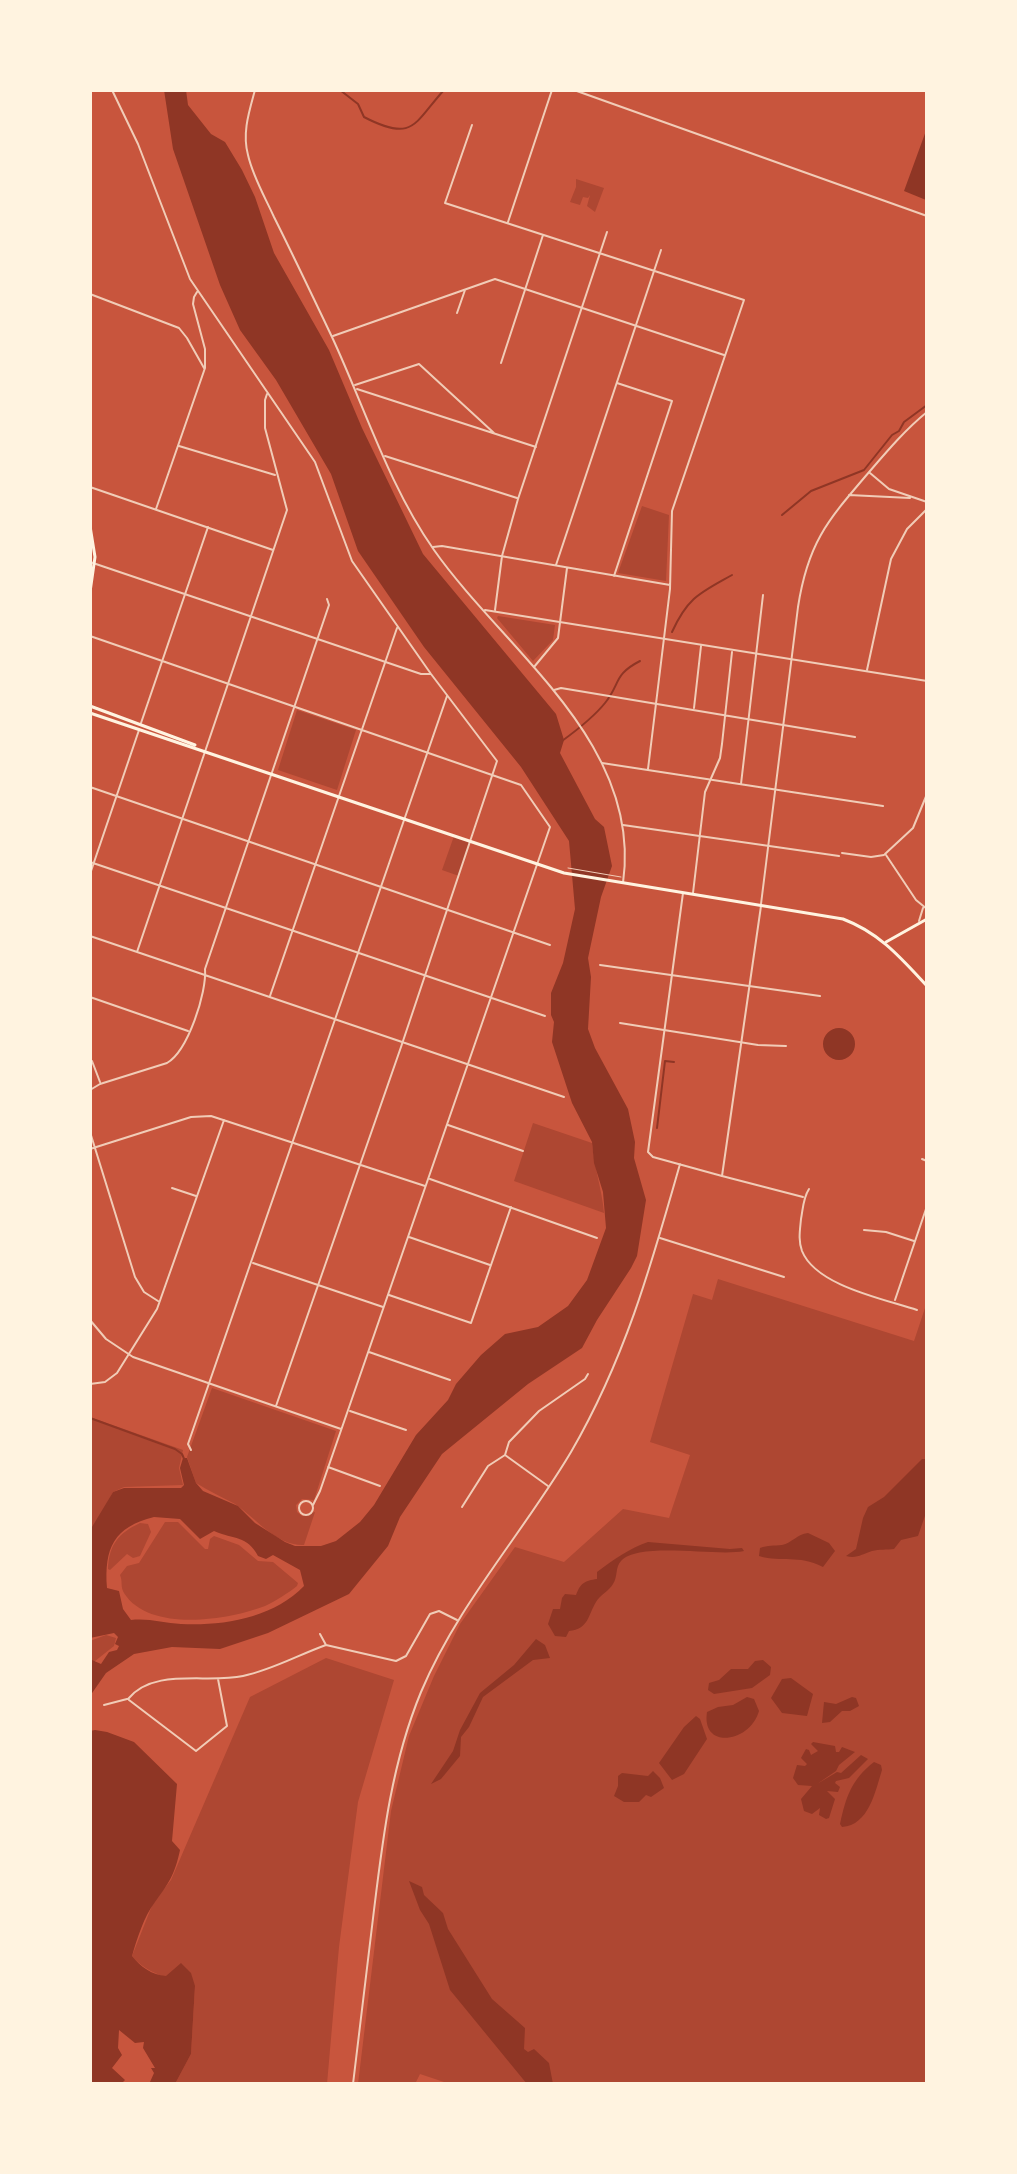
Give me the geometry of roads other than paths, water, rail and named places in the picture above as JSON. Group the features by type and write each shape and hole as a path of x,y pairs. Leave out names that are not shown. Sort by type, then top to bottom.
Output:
{"main road":[{"path":"90,526 90,592"},
{"path":"90,706 206,750 566,874 843,919 886,942 927,986"},
{"path":"90,713 140,726"},
{"path":"886,942 927,919"}],"street":[{"path":"112,90 138,144 185,267 198,292 319,470 352,561 431,674 494,754 497,763 276,1406"},
{"path":"255,90 245,137 251,166 385,456 432,548 584,730 615,795 622,825 623,884"},
{"path":"507,223 552,90"},
{"path":"574,90 927,216"},
{"path":"472,125 445,203 744,300 672,511 665,639 648,769"},
{"path":"495,612 502,556 518,499 607,232"},
{"path":"501,363 543,235"},
{"path":"556,565 661,250"},
{"path":"332,337 495,279 724,355"},
{"path":"457,313 465,289"},
{"path":"156,509 205,370 206,353 193,303 198,292"},
{"path":"90,294 179,328 205,370"},
{"path":"355,387 420,364 496,434"},
{"path":"614,576 672,401 617,383"},
{"path":"355,387 536,447"},
{"path":"137,952 288,508 276,475 264,424 264,402 268,393"},
{"path":"722,1176 805,566 822,529 904,431 927,412"},
{"path":"178,445 270,476 276,475"},
{"path":"385,456 518,499"},
{"path":"869,473 889,489 927,502"},
{"path":"90,487 274,550"},
{"path":"849,495 911,498"},
{"path":"867,671 891,559 907,529 927,509"},
{"path":"90,874 208,527"},
{"path":"432,548 442,546 670,585"},
{"path":"92,563 421,674 431,674"},
{"path":"534,668 557,642 567,568"},
{"path":"741,784 763,595"},
{"path":"90,1090 170,1062 182,1050 207,981 205,969 329,605 327,599"},
{"path":"484,610 927,681"},
{"path":"270,997 397,627"},
{"path":"90,636 493,774 525,788 550,827 349,1410 313,1505"},
{"path":"693,711 701,646"},
{"path":"692,894 704,797 720,758 732,650"},
{"path":"553,691 559,688 855,737"},
{"path":"191,1450 188,1444 448,695"},
{"path":"602,763 883,806"},
{"path":"90,787 550,945"},
{"path":"622,825 871,857 885,854 913,828 927,794"},
{"path":"885,854 925,908 918,924"},
{"path":"92,862 545,1016"},
{"path":"568,868 624,877"},
{"path":"683,893 648,1149 652,1157 804,1197"},
{"path":"90,936 564,1097"},
{"path":"600,965 820,996"},
{"path":"90,997 189,1031"},
{"path":"620,1023 766,1046 786,1046"},
{"path":"92,1061 100,1084"},
{"path":"90,1149 193,1117 225,1119 426,1187"},
{"path":"90,1384 105,1382 116,1374 160,1302 225,1119"},
{"path":"448,1125 523,1151"},
{"path":"90,1132 136,1280 144,1292 160,1302"},
{"path":"922,1159 927,1161"},
{"path":"353,2084 388,1802 405,1734 420,1695 457,1620 549,1487 614,1370 636,1316 680,1164"},
{"path":"429,1178 597,1238"},
{"path":"172,1188 197,1197"},
{"path":"809,1189 804,1197 799,1232 801,1247 808,1261 838,1284 917,1310"},
{"path":"894,1302 927,1206"},
{"path":"389,1295 471,1323 511,1207"},
{"path":"864,1230 883,1231 915,1241"},
{"path":"409,1237 491,1265"},
{"path":"660,1238 784,1277"},
{"path":"251,1263 384,1308"},
{"path":"90,1320 106,1339 129,1355 342,1429"},
{"path":"369,1352 450,1380"},
{"path":"462,1507 488,1466 505,1455 509,1442 539,1411 588,1374"},
{"path":"349,1410 406,1430"},
{"path":"505,1455 549,1487"},
{"path":"328,1467 380,1486"},
{"path":"104,1705 128,1699 150,1683 240,1677 326,1645 396,1661 407,1655 423,1622 431,1613 439,1611 457,1620"},
{"path":"320,1634 326,1645"},
{"path":"128,1699 196,1751 227,1726 218,1679"}],"waterway":[{"path":"340,90 358,104 364,117 381,125 403,129 419,120 444,90"},
{"path":"782,515 811,491 864,470 904,422 927,405"},
{"path":"672,632 696,597 732,575"},
{"path":"562,741 595,714 610,696 621,675 640,661"},
{"path":"657,1128 665,1061 674,1062"},
{"path":"90,1418 175,1449 185,1461"}]}
